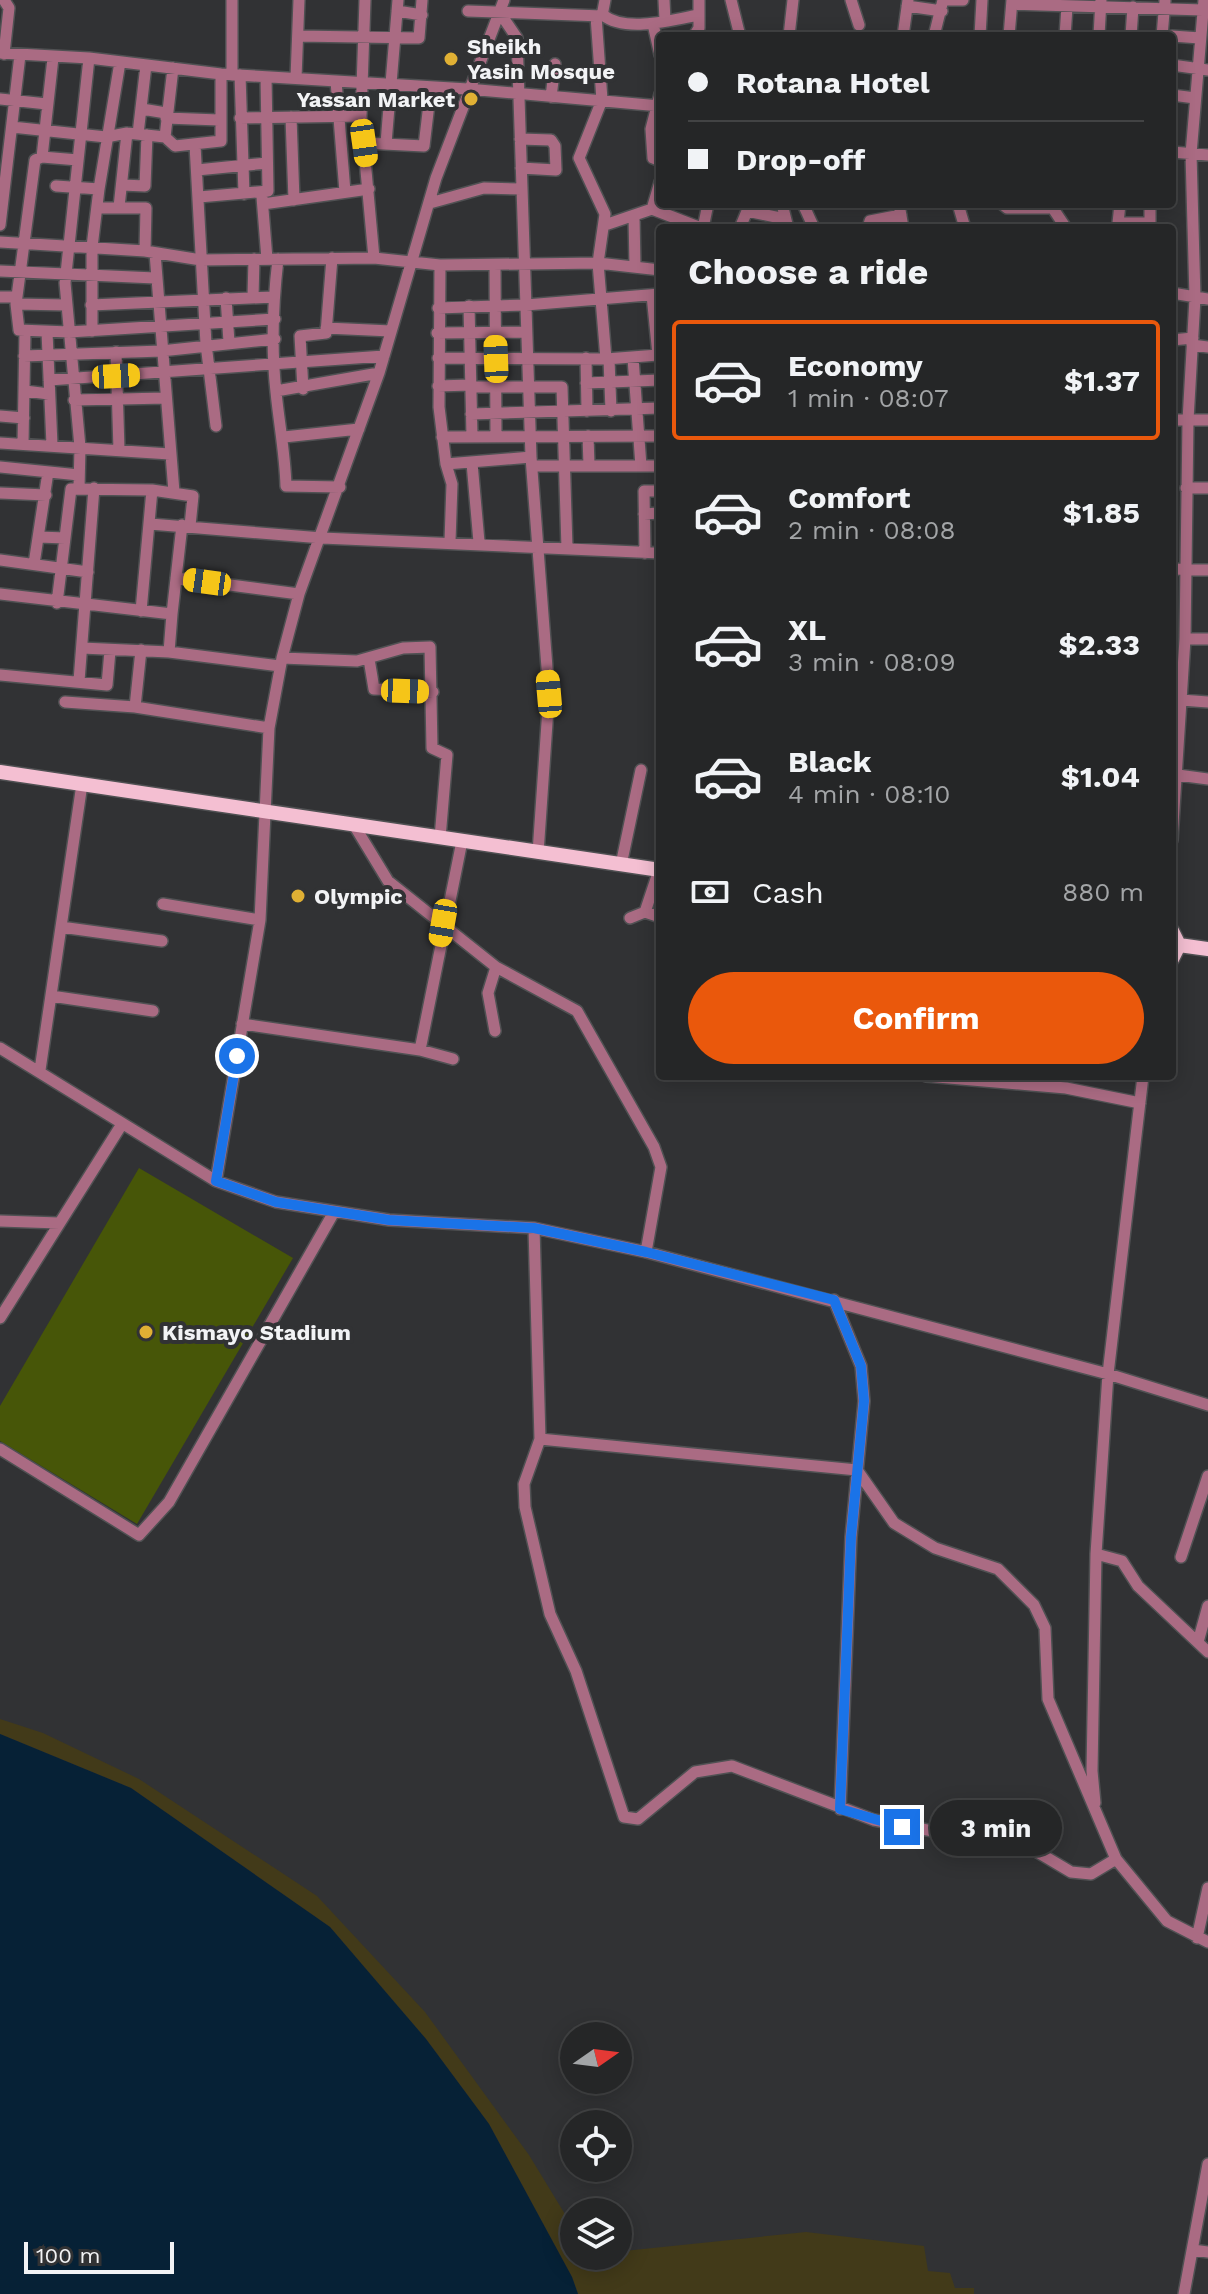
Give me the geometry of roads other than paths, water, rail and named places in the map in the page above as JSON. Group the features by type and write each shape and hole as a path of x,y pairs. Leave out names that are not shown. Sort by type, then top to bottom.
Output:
{"main road":[{"path":"0,772 656,870"},
{"path":"1176,939 1179,945"},
{"path":"1179,945 1208,949"},
{"path":"1176,951 1179,945"}],"street":[{"path":"4,0 9,8 2,54 89,58 231,75 656,102"},
{"path":"232,0 231,75 240,118 244,194"},
{"path":"296,78 299,0"},
{"path":"365,0 361,116 374,258"},
{"path":"299,36 421,37 422,0"},
{"path":"216,1181 260,920 269,728 281,662 299,594 322,538 379,373 468,89 504,0"},
{"path":"548,0 548,13"},
{"path":"571,14 573,0"},
{"path":"605,0 600,16 602,100 579,158 604,209 605,225 598,263 599,298 611,411"},
{"path":"659,32 664,0"},
{"path":"696,32 699,0"},
{"path":"731,0 739,32"},
{"path":"789,32 793,0"},
{"path":"851,0 859,25"},
{"path":"904,32 908,3 942,4 963,0"},
{"path":"980,32 982,0"},
{"path":"1009,32 1012,2 1067,7 1101,4 1133,7 1164,3 1203,5 1202,69 1195,98 1191,154 1195,298 1186,488 1185,639 1176,727 1176,797"},
{"path":"1162,32 1164,3"},
{"path":"935,32 942,4"},
{"path":"1099,32 1101,4"},
{"path":"386,143 398,6 422,15"},
{"path":"1065,32 1067,7"},
{"path":"1131,32 1133,7"},
{"path":"468,11 600,16 631,24 659,23 698,15"},
{"path":"500,13 517,38 528,385 536,547 549,694 538,853"},
{"path":"1176,36 1203,36"},
{"path":"0,225 4,152 12,127 20,55"},
{"path":"42,157 53,58"},
{"path":"57,603 70,492 79,481 80,447 70,355 66,276 89,58"},
{"path":"92,331 92,247 106,137 120,62"},
{"path":"551,97 555,64"},
{"path":"119,207 142,109 146,65"},
{"path":"1176,66 1202,69"},
{"path":"165,137 173,68"},
{"path":"12,127 106,137 137,134 165,137 175,146 220,143 219,120 231,75"},
{"path":"262,198 268,191 266,77"},
{"path":"336,81 345,192"},
{"path":"364,143 424,146 431,87"},
{"path":"1176,96 1195,98"},
{"path":"0,99 47,104"},
{"path":"142,109 166,116 219,120"},
{"path":"240,118 361,116"},
{"path":"656,116 651,138 653,158 656,159"},
{"path":"291,117 294,200"},
{"path":"122,185 145,186 137,134"},
{"path":"520,139 551,140 556,160 556,170 521,168"},
{"path":"195,145 206,344 216,426"},
{"path":"1176,152 1208,155"},
{"path":"78,160 42,157 35,160 23,243 17,327 25,331 69,332 205,321 275,319"},
{"path":"556,160 579,158"},
{"path":"197,170 267,163"},
{"path":"56,186 99,189"},
{"path":"430,203 484,188 522,189"},
{"path":"199,197 244,194 294,200 369,189"},
{"path":"652,209 656,196"},
{"path":"262,198 273,259 276,391 284,437 286,487 340,487"},
{"path":"98,208 147,209 174,492"},
{"path":"1139,224 1150,223 1150,208"},
{"path":"605,225 652,209"},
{"path":"652,209 677,224"},
{"path":"742,224 747,211 784,215"},
{"path":"634,216 635,267"},
{"path":"869,224 870,221 901,216"},
{"path":"0,242 150,252 201,260 374,258 440,265 598,263 656,270"},
{"path":"303,389 300,335 326,333 332,258"},
{"path":"253,297 254,259"},
{"path":"440,265 438,386 442,437 452,484 450,541"},
{"path":"495,265 496,437"},
{"path":"0,271 155,278"},
{"path":"438,308 526,305 656,294"},
{"path":"1176,294 1208,299"},
{"path":"0,297 66,305"},
{"path":"91,305 274,297"},
{"path":"226,298 229,342"},
{"path":"469,306 472,436"},
{"path":"326,328 391,331"},
{"path":"23,444 25,331"},
{"path":"47,332 52,445"},
{"path":"437,333 526,332"},
{"path":"24,356 161,351 275,339"},
{"path":"1176,340 1192,341 1208,347"},
{"path":"116,352 119,450"},
{"path":"438,358 607,359 656,353"},
{"path":"49,380 209,371 384,356"},
{"path":"586,358 587,411"},
{"path":"633,358 641,466"},
{"path":"276,391 303,389 379,373"},
{"path":"586,383 656,380"},
{"path":"438,386 560,386 564,411 567,548"},
{"path":"25,391 49,394"},
{"path":"74,400 166,398"},
{"path":"471,414 530,409 611,411 656,408"},
{"path":"0,416 24,418"},
{"path":"1176,420 1208,420"},
{"path":"284,437 359,429"},
{"path":"588,436 589,465"},
{"path":"442,437 656,436"},
{"path":"0,443 170,454"},
{"path":"446,464 532,461 565,465 656,466"},
{"path":"472,463 479,542"},
{"path":"0,467 48,472 94,488 152,490 193,496 176,578 169,652"},
{"path":"34,564 48,472"},
{"path":"79,681 94,488"},
{"path":"1186,488 1208,488"},
{"path":"141,611 152,490"},
{"path":"645,553 644,491 656,491"},
{"path":"0,493 46,495"},
{"path":"644,514 656,513"},
{"path":"150,524 322,538 479,542 656,553"},
{"path":"39,537 65,538"},
{"path":"0,560 88,572"},
{"path":"1176,569 1208,570"},
{"path":"176,578 299,594"},
{"path":"0,594 172,614"},
{"path":"1185,639 1208,639"},
{"path":"82,648 281,662 369,659 403,648 430,647 432,748 447,755 440,838"},
{"path":"135,707 141,650"},
{"path":"104,704 110,651"},
{"path":"369,659 374,689 433,692"},
{"path":"0,675 107,685"},
{"path":"1181,700 1208,702"},
{"path":"65,702 135,707 269,728"},
{"path":"621,865 641,770"},
{"path":"1178,775 1208,779"},
{"path":"40,1070 82,784"},
{"path":"354,825 388,881 496,967 577,1011 654,1147 661,1167 646,1252"},
{"path":"420,1050 443,923 462,841"},
{"path":"645,912 656,879"},
{"path":"163,904 260,920"},
{"path":"630,918 645,912 656,916"},
{"path":"61,927 162,941"},
{"path":"495,1031 488,993 496,967"},
{"path":"51,996 153,1011"},
{"path":"242,1024 420,1050 453,1059"},
{"path":"0,1048 216,1181 276,1202 389,1220 534,1228 646,1252 1108,1374 1208,1405"},
{"path":"973,1080 1066,1088 1140,1103"},
{"path":"1097,1815 1092,1771 1096,1554 1108,1374 1143,1080"},
{"path":"0,1318 122,1124"},
{"path":"0,1449 139,1535 169,1502 334,1212"},
{"path":"0,1221 59,1223"},
{"path":"534,1228 540,1439 524,1484 525,1507 550,1614 586,1699 619,1812 631,1820 638,1819 695,1772 718,1765 746,1769 840,1809 922,1832 1034,1850 1071,1872 1091,1874 1116,1859"},
{"path":"834,1300 861,1366 864,1401 857,1470 840,1809"},
{"path":"540,1439 857,1470 894,1523 935,1548 998,1569 1041,1615 1048,1699 1116,1859 1167,1921 1203,1940 1208,1888"},
{"path":"1181,1557 1208,1476"},
{"path":"1096,1554 1122,1561 1138,1586 1208,1652"},
{"path":"1198,1642 1208,1606"},
{"path":"1184,2294 1208,2164"},
{"path":"1193,2250 1208,2252"}],"water":[{"path":"0,1734 131,1788 330,1927 426,2039 489,2124 560,2255 560,2270 568,2270 578,2294 0,2294"}],"place":[{"name":"Sheikh Yasin Mosque","path":"451,59"},
{"name":"Yassan Market","path":"471,99"},
{"name":"Olympic","path":"298,896"},
{"name":"Kismayo Stadium","path":"146,1332"}]}
